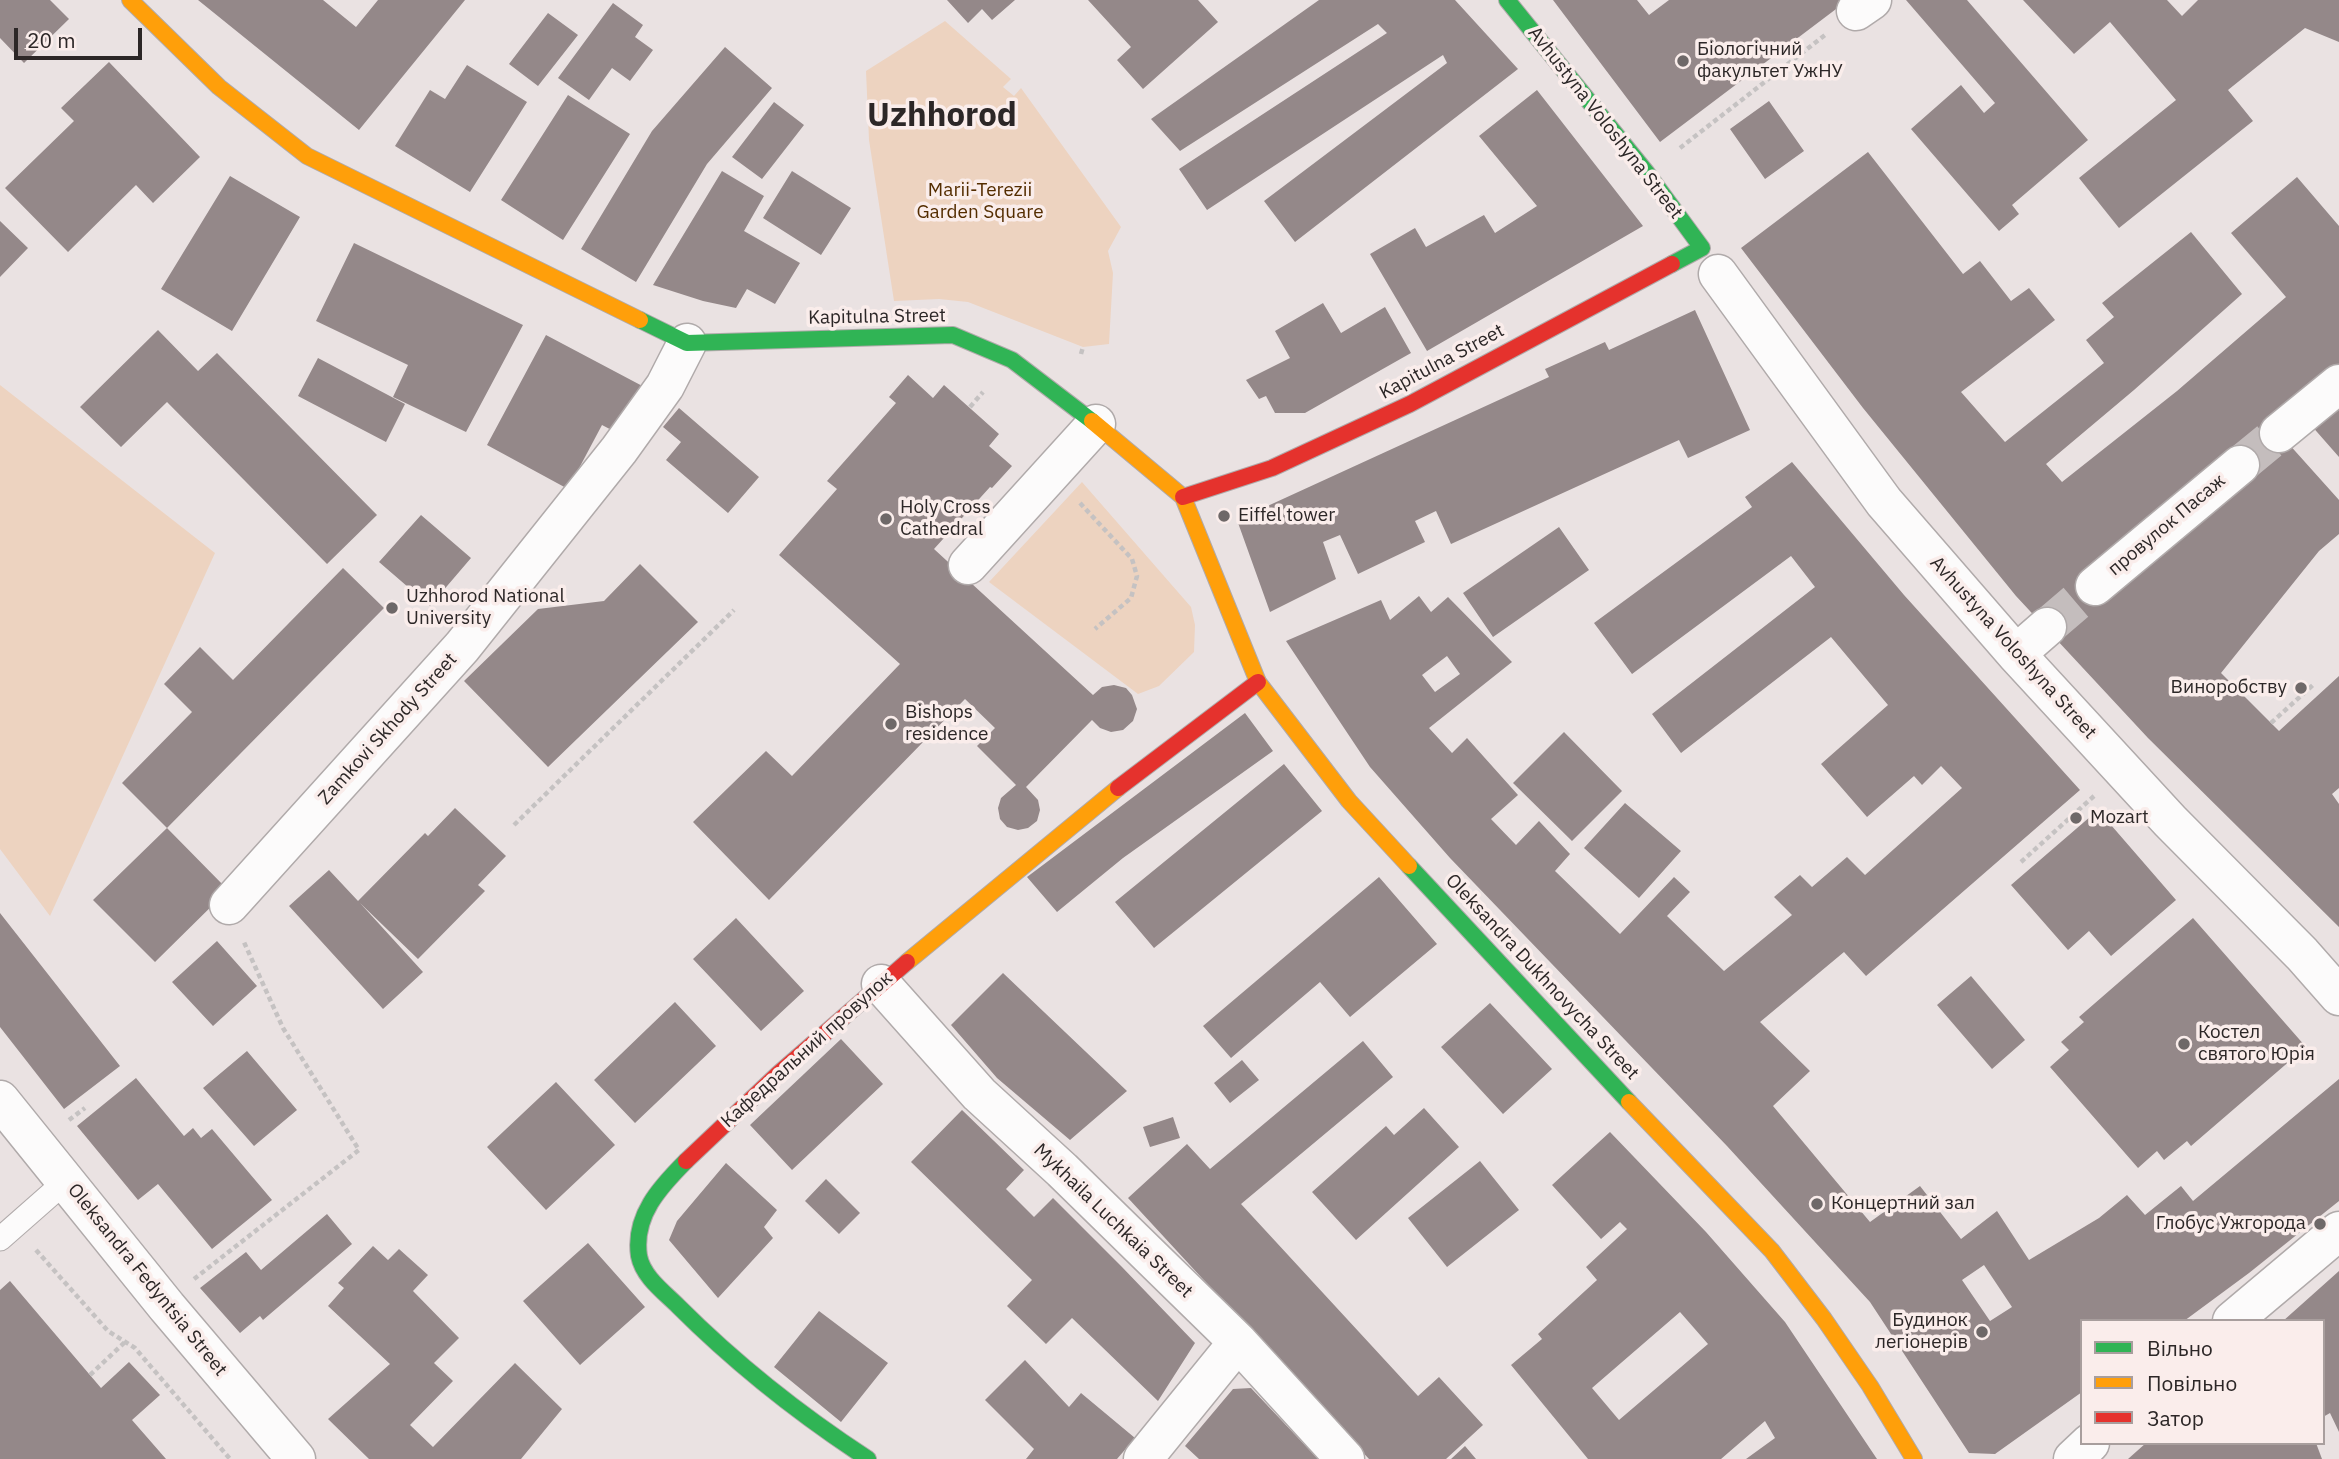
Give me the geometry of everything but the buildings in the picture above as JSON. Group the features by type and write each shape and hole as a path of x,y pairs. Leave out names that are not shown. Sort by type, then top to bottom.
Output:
{"street":[{"name":"Kapitulna Street","path":"130,0 219,87 307,156 687,343 953,335 1012,360 1096,424 1182,497 1272,468 1710,261"},
{"name":"Avhustyna Voloshyna Street","path":"1507,0 1647,173 1884,502 2016,654 2170,821 2302,954 2339,996"},
{"name":"Zamkovi Skhody Street","path":"229,905 462,647 619,450 665,386 687,343"},
{"path":"2279,433 2339,384"},
{"path":"968,565 1096,424"},
{"name":"провулок Пасаж","path":"2095,586 2240,465"},
{"name":"Oleksandra Dukhnovycha Street","path":"1182,497 1258,682 1349,801 1557,1026 1772,1251 1824,1319 1870,1386 1914,1459"},
{"path":"2016,654 2047,627"},
{"name":"Кафедральний провулок","path":"867,1459 823,1431 706,1335 652,1280 640,1259 640,1235 645,1212 666,1183 764,1086 1029,856 1258,682"},
{"name":"Mykhaila Luchkaia Street","path":"881,984 979,1094 1062,1170 1238,1342 1345,1459"},
{"name":"Oleksandra Fedyntsia Street","path":"0,1100 167,1307 296,1459"},
{"path":"2234,1319 2339,1231"},
{"path":"1143,1459 1238,1342"},
{"path":"2073,1459 2088,1445"}],"lane":[{"path":"7,1233 66,1181"}],"path":[{"path":"1679,148 1864,6"},
{"path":"1081,354 1083,347"},
{"path":"1052,475 1132,559 1137,576 1131,598 1096,629"},
{"path":"514,825 734,610"},
{"path":"2272,723 2313,685"},
{"path":"2021,862 2123,770"},
{"path":"189,1283 359,1150 283,1028 229,905"},
{"path":"71,1118 85,1108"},
{"path":"7,1233 108,1331 135,1348 230,1459"},
{"path":"90,1375 125,1342"}],"green space":[{"name":"Marii-Terezii Garden Square","path":"945,21 1011,79 1003,87 1014,96 1021,88 1121,227 1108,251 1113,273 1109,344 1083,347 968,302 939,299 894,301 869,140 866,71"},
{"path":"0,385 215,553 50,916 0,849"},
{"path":"1082,482 1191,607 1195,625 1194,652 1159,686 1138,694 989,582"}],"tunnel":[{"path":"2240,465 2279,433"},
{"path":"2047,627 2095,586"}],"traffic: fast":[{"path":"1507,0 1647,173 1702,248 1672,264"},
{"path":"640,320 687,343 953,335 1012,360 1092,421"},
{"path":"1409,866 1629,1102"},
{"path":"686,1161 658,1192 644,1215 638,1241 639,1256 645,1271 661,1290 745,1368 817,1424 868,1459"}],"traffic: slow":[{"path":"130,0 219,87 307,156 640,320"},
{"path":"1092,421 1183,497 1258,682 1349,801 1409,866"},
{"path":"907,962 1118,788"},
{"path":"1629,1102 1772,1251 1824,1319 1870,1386 1914,1459"}],"traffic: jam":[{"path":"1183,497 1272,468 1410,404 1672,264"},
{"path":"1118,788 1258,682"},
{"path":"686,1161 778,1074 907,962"}],"place":[{"name":"Біологічний факультет УжНУ","path":"1683,61"},
{"name":"Eiffel tower","path":"1224,516"},
{"name":"Holy Cross Cathedral","path":"886,519"},
{"name":"Uzhhorod National University","path":"392,608"},
{"name":"Виноробству","path":"2301,688"},
{"name":"Bishops residence","path":"891,724"},
{"name":"Mozart","path":"2076,818"},
{"name":"Костел святого Юрія","path":"2184,1044"},
{"name":"Концертний зал","path":"1817,1204"},
{"name":"Глобус Ужгорода","path":"2320,1224"},
{"name":"Будинок легіонерів","path":"1982,1332"}],"district":[{"name":"Uzhhorod","path":"942,116"}]}
